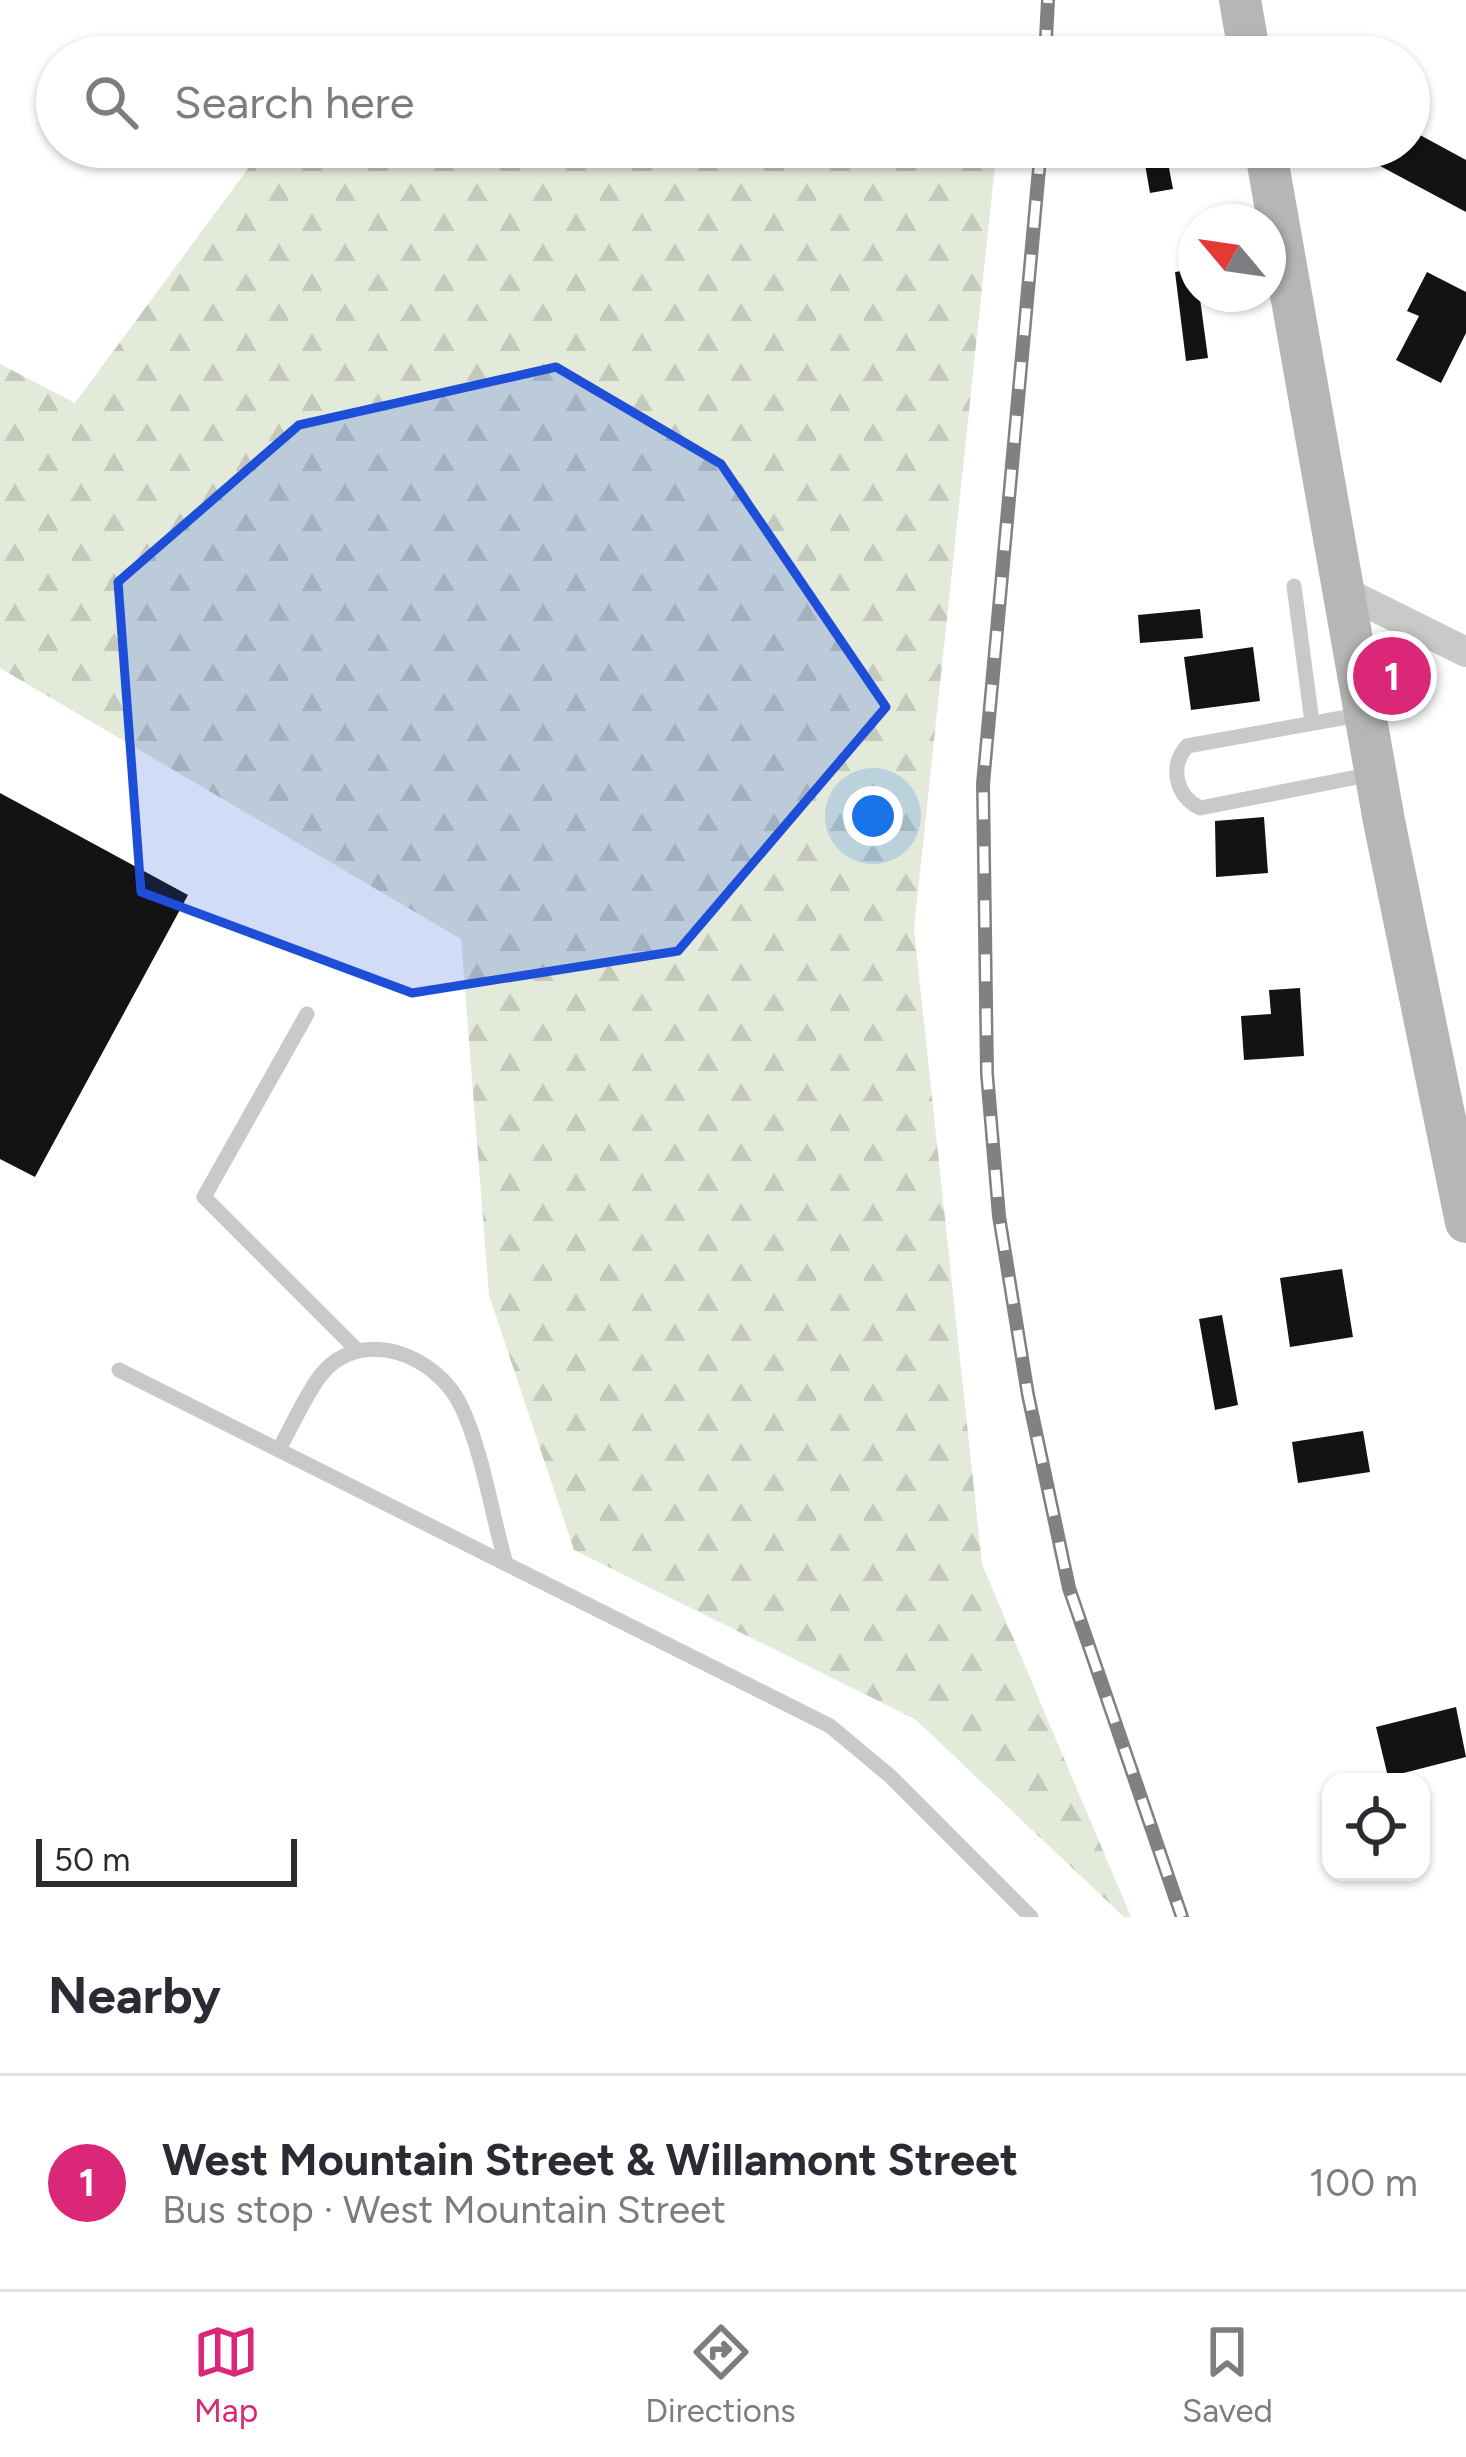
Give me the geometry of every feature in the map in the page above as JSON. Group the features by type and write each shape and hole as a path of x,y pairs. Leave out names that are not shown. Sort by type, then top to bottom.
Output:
{"main road":[{"path":"1240,0 1246,36"},
{"path":"1269,168 1376,773 1466,1222"}],"street":[{"path":"1343,591 1466,652"}],"lane":[{"path":"1294,586 1312,722"},
{"path":"1365,714 1187,746 1176,768 1182,794 1200,808 1376,773"},
{"path":"307,1014 204,1197 356,1349"},
{"path":"279,1449 321,1374 356,1349 401,1351 440,1376 462,1408 505,1560"},
{"path":"119,1370 830,1726 890,1776 1031,1917"}],"highlighted area":[{"path":"556,367 721,464 886,707 678,951 412,993 141,892 118,582 299,425"}],"green space":[{"path":"248,168 995,168 914,929 982,1564 1131,1917 1124,1917 915,1719 574,1550 489,1295 461,939 0,668 0,364 75,403"}],"building":[{"path":"1430,140 1466,160 1466,212 1384,168 1430,168"},
{"path":"1146,168 1169,168 1173,189 1150,193"},
{"path":"1427,272 1466,292 1466,333 1441,383 1396,360 1419,316 1407,311"},
{"path":"1180,312 1202,312 1208,358 1186,361"},
{"path":"1200,609 1203,638 1140,643 1138,615"},
{"path":"1253,647 1260,701 1191,710 1184,657"},
{"path":"0,793 188,895 35,1177 0,1159"},
{"path":"1264,817 1268,873 1216,877 1215,821"},
{"path":"1300,988 1304,1056 1244,1060 1241,1016 1271,1014 1269,990"},
{"path":"1342,1269 1353,1337 1290,1347 1280,1278"},
{"path":"1222,1315 1238,1405 1215,1410 1199,1319"},
{"path":"1363,1431 1370,1472 1298,1483 1292,1442"},
{"path":"1456,1707 1466,1757 1387,1773 1376,1727"}],"railway":[{"path":"1046,36 1048,0"},
{"path":"1039,168 983,784 987,1074 999,1216 1028,1395 1069,1588 1182,1917"}],"place":[{"name":"West Mountain Street & Willamont Street","path":"1392,676"}]}
